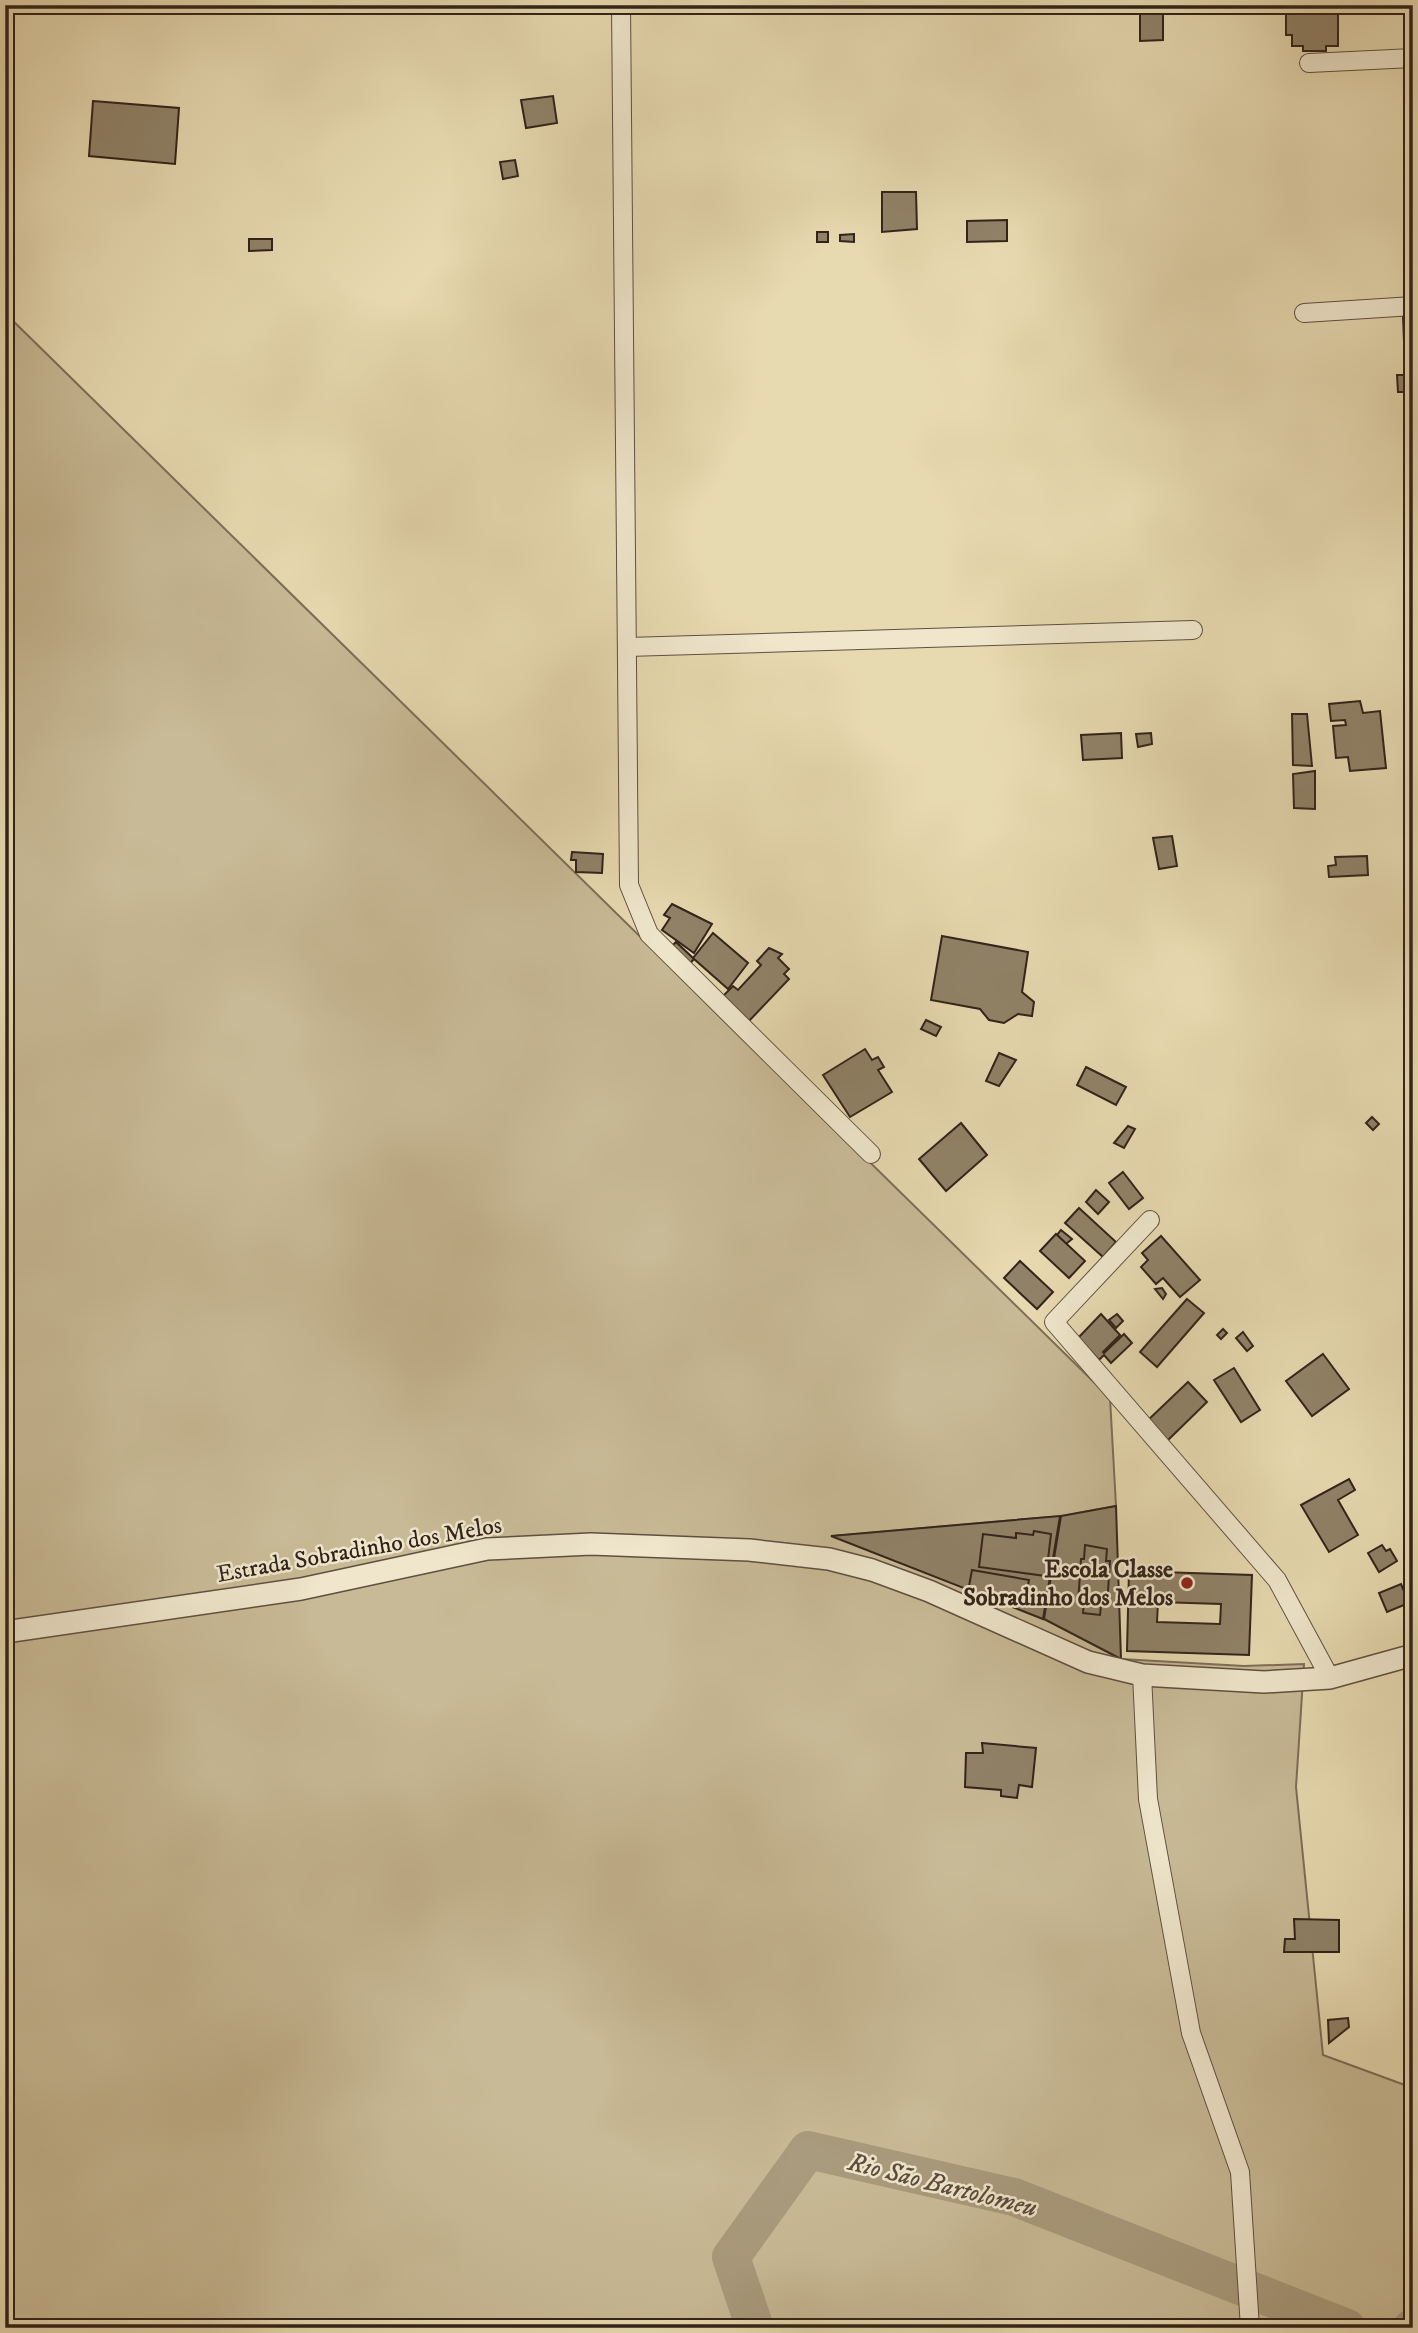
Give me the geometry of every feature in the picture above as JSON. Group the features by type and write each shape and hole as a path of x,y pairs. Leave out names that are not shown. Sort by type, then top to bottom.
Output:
{"street":[{"path":"621,5 629,885 649,934 871,1154"},
{"path":"1309,63 1413,58"},
{"path":"1304,313 1413,306"},
{"path":"627,647 1193,630"},
{"path":"1150,1220 1054,1322 1278,1580 1330,1678"},
{"name":"Estrada Sobradinho dos Melos","path":"5,1632 301,1589 487,1549 604,1545 749,1550 829,1559 872,1570 929,1591 1087,1662 1142,1675 1264,1682 1330,1678 1413,1655"},
{"path":"1142,1675 1148,1799 1191,2033 1240,2172 1249,2321"}],"shaded area":[{"path":"5,313 1110,1398 1116,1506 1061,1516 833,1536 1044,1619 1121,1659 1244,1666 1304,1664 1296,1787 1323,2055 1413,2088 1413,2328 5,2328"}],"building":[{"path":"1140,5 1163,5 1163,40 1140,41"},
{"path":"1286,5 1338,5 1338,46 1326,46 1326,51 1303,51 1303,46 1292,46 1292,35 1286,35"},
{"path":"1368,5 1399,5 1399,10 1372,14"},
{"path":"553,96 557,123 526,128 521,100"},
{"path":"93,101 179,108 175,164 89,156"},
{"path":"515,160 518,176 503,179 500,162"},
{"path":"882,192 916,192 917,229 882,232"},
{"path":"1007,220 1007,241 967,242 967,221"},
{"path":"817,232 828,232 828,242 817,242"},
{"path":"854,234 854,242 840,241 840,235"},
{"path":"249,239 272,239 272,250 249,251"},
{"path":"1413,315 1413,341 1404,341 1403,316"},
{"path":"1404,345 1413,345 1413,355 1405,355"},
{"path":"1397,375 1413,375 1413,392 1398,392"},
{"path":"1413,658 1413,686 1405,686 1404,659"},
{"path":"1360,701 1363,713 1380,711 1386,768 1350,771 1348,757 1336,758 1333,726 1346,725 1345,720 1331,721 1329,704"},
{"path":"1292,714 1307,714 1312,766 1293,765"},
{"path":"1121,733 1122,758 1083,760 1081,735"},
{"path":"1151,733 1152,744 1138,747 1136,734"},
{"path":"1315,771 1315,809 1294,808 1293,774"},
{"path":"1172,836 1177,866 1159,869 1153,838"},
{"path":"572,852 603,854 602,873 576,872 576,860 571,860"},
{"path":"1367,856 1368,875 1329,877 1328,866 1336,865 1335,857"},
{"path":"672,904 712,924 694,953 662,930 670,918 664,915"},
{"path":"713,933 748,963 728,989 694,959 686,968 668,950 676,942 693,958"},
{"path":"942,936 1028,952 1022,992 1034,1002 1032,1016 1018,1014 1004,1023 989,1020 980,1009 931,1000"},
{"path":"769,948 782,954 778,958 789,969 784,974 789,979 749,1021 719,1000 733,986 738,990 761,965 757,961"},
{"path":"926,1020 941,1027 936,1036 921,1029"},
{"path":"865,1049 872,1060 878,1057 884,1067 878,1070 892,1092 850,1117 823,1075"},
{"path":"999,1053 1016,1060 999,1086 986,1081"},
{"path":"1086,1067 1126,1087 1116,1105 1077,1085"},
{"path":"1372,1117 1379,1124 1373,1130 1366,1123"},
{"path":"961,1123 987,1155 946,1191 919,1159"},
{"path":"1128,1126 1135,1129 1124,1148 1114,1143"},
{"path":"1123,1172 1143,1198 1129,1209 1109,1183"},
{"path":"1096,1190 1109,1202 1098,1214 1086,1202"},
{"path":"1079,1208 1116,1242 1103,1257 1065,1223"},
{"path":"1061,1230 1072,1239 1066,1244 1057,1235"},
{"path":"1056,1234 1085,1261 1069,1278 1040,1251"},
{"path":"1161,1236 1200,1280 1180,1297 1163,1278 1156,1284 1141,1267 1148,1260 1142,1253"},
{"path":"1020,1261 1053,1292 1037,1309 1004,1278"},
{"path":"1162,1288 1166,1294 1163,1299 1155,1289"},
{"path":"1187,1299 1204,1313 1157,1367 1140,1352"},
{"path":"1101,1314 1120,1335 1104,1353 1124,1334 1132,1343 1111,1363 1104,1355 1099,1360 1078,1338"},
{"path":"1117,1314 1123,1321 1116,1328 1109,1320"},
{"path":"1223,1329 1227,1333 1221,1339 1217,1335"},
{"path":"1243,1332 1253,1346 1247,1351 1236,1338"},
{"path":"1323,1354 1349,1389 1312,1416 1286,1381"},
{"path":"1234,1368 1260,1410 1241,1422 1214,1380"},
{"path":"1188,1382 1207,1402 1166,1442 1146,1422"},
{"path":"1349,1479 1355,1490 1338,1500 1358,1535 1329,1552 1301,1505"},
{"path":"1116,1506 1121,1659 1044,1619 1061,1516"},
{"path":"1060,1516 1043,1619 831,1536"},
{"path":"1034,1531 1051,1534 1046,1576 979,1567 983,1534 1016,1538 1016,1533 1033,1535"},
{"path":"1085,1545 1107,1549 1106,1561 1110,1561 1107,1605 1101,1605 1100,1615 1083,1613 1084,1603 1078,1603 1081,1559 1084,1559"},
{"path":"1382,1545 1386,1551 1390,1549 1397,1561 1379,1572 1368,1553"},
{"path":"972,1570 1029,1580 1024,1607 967,1597"},
{"path":"1129,1571 1252,1575 1249,1655 1127,1651","holes":["1158,1602 1221,1604 1220,1624 1157,1622"]},
{"path":"1401,1584 1409,1603 1387,1612 1379,1593"},
{"path":"982,1743 1036,1748 1032,1787 1019,1785 1017,1798 1001,1796 1001,1790 965,1787 966,1753 983,1753"},
{"path":"1294,1919 1339,1920 1339,1952 1284,1952 1285,1939 1295,1939"},
{"path":"1348,2018 1349,2027 1329,2043 1328,2020"}],"waterway":[{"name":"Rio São Bartolomeu","path":"755,2328 731,2257 808,2150 1014,2197 1347,2328"}],"place":[{"name":"Escola Classe Sobradinho dos Melos","path":"1187,1583"}]}
